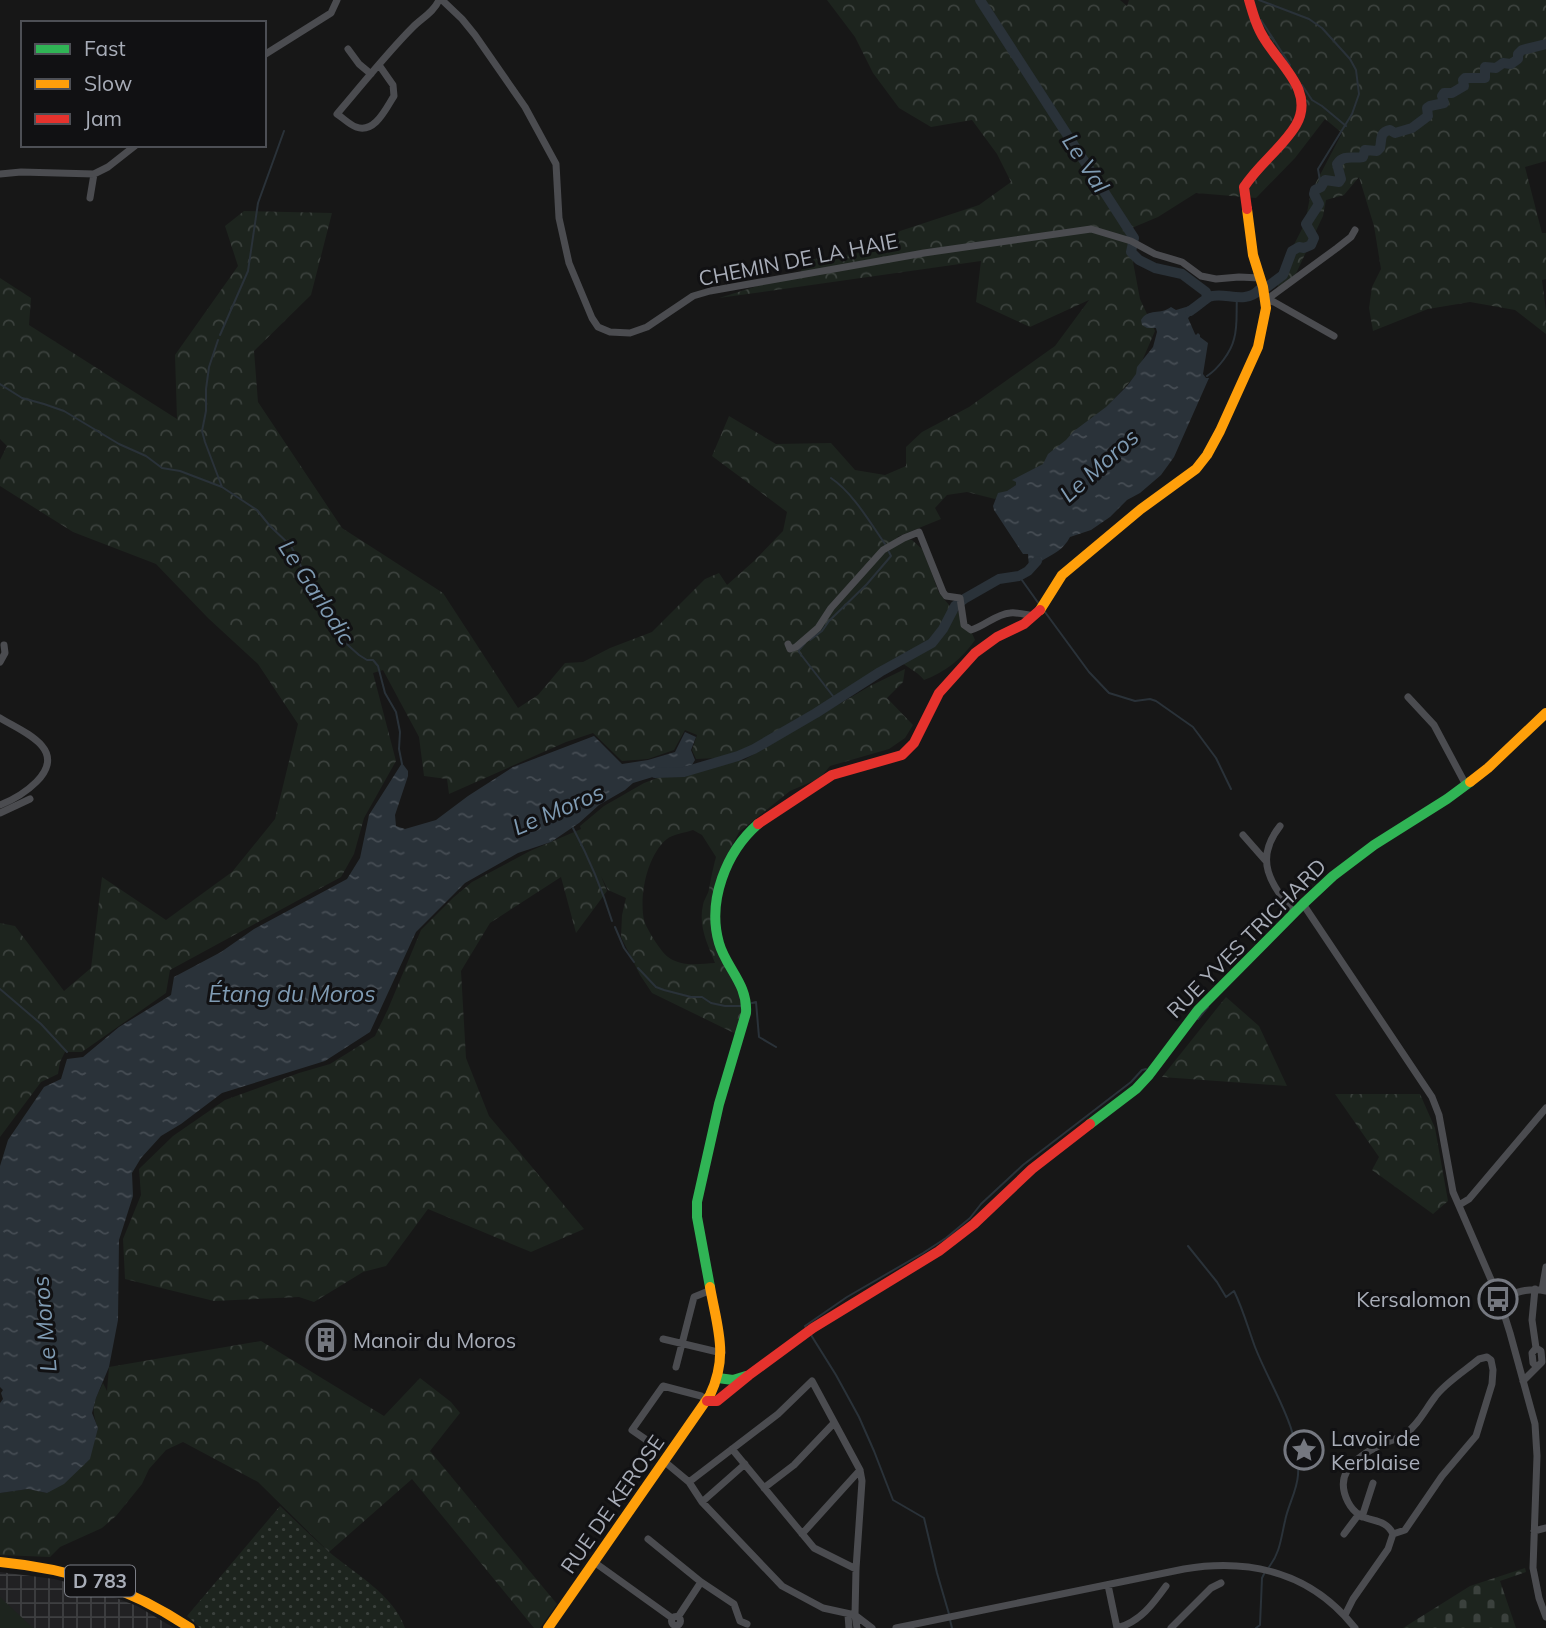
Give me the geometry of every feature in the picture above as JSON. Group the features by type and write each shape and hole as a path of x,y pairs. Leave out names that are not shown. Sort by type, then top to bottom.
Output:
{"street":[{"path":"266,54 331,13 337,0"},
{"path":"379,65 393,85 394,96 374,124 366,128 356,127 337,114 371,74 379,65 413,27 441,0"},
{"name":"CHEMIN DE LA HAIE","path":"441,0 475,35 525,107 556,164 559,218 569,263 592,318 598,327 610,332 630,332 647,327 692,296 710,291 925,253 1091,229 1181,262 1201,276 1216,279 1239,277 1261,283"},
{"path":"788,644 790,649 796,648 818,628 831,608 883,550 919,532 943,592 960,602 964,624 971,630 1013,612 1035,616 1062,575 1141,509 1196,469 1220,431 1258,346 1266,300 1253,255 1244,187 1296,124 1300,115 1300,92 1295,80 1266,42 1249,0"},
{"path":"348,49 371,74"},
{"path":"0,174 94,174 108,167 133,147"},
{"path":"90,198 94,174"},
{"path":"1266,300 1351,237 1355,230"},
{"path":"1266,300 1334,336"},
{"name":"RUE DE KEROSE","path":"548,1628 707,1401 717,1379 722,1353 697,1217 697,1202 719,1104 746,1013 747,1001 744,992 719,944 715,914 719,886 738,844 756,825 832,775 902,755 919,736 939,694 962,666 984,646 1035,616"},
{"path":"0,662 5,653 4,645"},
{"path":"1408,697 1434,725 1466,785"},
{"name":"RUE YVES TRICHARD","path":"734,1388 813,1328 957,1238 1032,1169 1127,1096 1149,1074 1198,1010 1303,904 1351,860 1447,800 1488,768 1546,713"},
{"path":"0,718 37,741 48,759 42,775 32,786 0,805"},
{"path":"0,813 30,799"},
{"path":"1265,860 1273,835 1280,826"},
{"path":"1243,835 1265,860 1272,884 1294,913"},
{"path":"1303,904 1432,1097 1439,1115 1453,1192 1499,1298 1535,1424 1533,1568 1546,1616"},
{"path":"1459,1205 1469,1199 1546,1108"},
{"path":"1523,1381 1537,1367 1532,1353 1536,1348 1532,1320 1546,1267"},
{"path":"676,1367 694,1297 711,1290"},
{"path":"1499,1298 1519,1292 1541,1290"},
{"path":"663,1339 722,1353"},
{"path":"1487,1357 1491,1360 1493,1370 1492,1384 1476,1436 1442,1476 1405,1530 1394,1534 1383,1523 1360,1515 1347,1501 1343,1483 1346,1473 1374,1448 1403,1436 1421,1418 1436,1395 1479,1359 1487,1357"},
{"path":"717,1379 733,1380 749,1375"},
{"path":"717,1379 724,1389 734,1388"},
{"path":"689,1482 778,1414 812,1381 863,1481 849,1628"},
{"path":"648,1441 632,1430 663,1386 701,1396 707,1401 717,1401 734,1388"},
{"path":"764,1488 793,1465 834,1423"},
{"path":"732,1449 814,1548 856,1569"},
{"path":"665,1462 689,1482 702,1502 782,1586 823,1608 851,1615 872,1628"},
{"path":"702,1502 745,1464"},
{"path":"802,1534 860,1471"},
{"path":"1344,1534 1360,1515 1373,1483"},
{"path":"1534,1531 1546,1528"},
{"path":"1345,1615 1388,1549 1394,1534"},
{"path":"648,1539 701,1583 734,1604 740,1621 747,1624"},
{"name":"D 783","path":"0,1562 58,1569 103,1582 155,1606 190,1628"},
{"path":"594,1562 676,1623 689,1628"},
{"path":"897,1628 1209,1566 1255,1567 1301,1583 1345,1615 1355,1628"},
{"path":"676,1623 701,1583"},
{"path":"1171,1628 1211,1588 1221,1583"},
{"path":"1108,1585 1117,1628 1140,1617 1166,1586"},
{"path":"851,1615 858,1628"}],"shaded area":[{"path":"0,1572 54,1579 93,1589 137,1606 174,1628 0,1628"}],"green space":[{"path":"827,0 1120,0 1127,6 1129,0 1546,0 1546,161 1525,167 1542,233 1546,233 1546,279 1542,280 1546,334 1515,310 1470,302 1428,309 1373,331 1369,308 1372,287 1381,269 1374,226 1359,177 1344,195 1326,200 1323,216 1292,282 1277,291 1280,272 1305,223 1311,192 1342,133 1325,119 1295,158 1256,198 1196,193 1158,217 1127,230 1140,299 1155,331 1136,375 1091,424 1045,466 995,499 967,492 947,495 935,508 941,519 897,537 912,540 923,550 939,593 954,611 961,613 975,640 952,664 924,680 897,659 843,698 802,717 739,757 696,759 692,750 697,735 685,730 674,750 648,759 622,761 593,733 566,742 449,794 447,779 424,776 419,737 383,670 373,673 396,761 364,818 354,854 341,877 170,970 166,993 82,1052 65,1052 58,1074 41,1082 0,1137 0,923 15,926 64,991 91,968 102,877 166,920 232,872 275,819 298,724 258,664 208,618 156,564 73,532 0,486 0,460 7,446 0,439 0,278 31,298 29,325 177,419 175,355 238,266 225,226 244,211 332,213 311,295 254,351 258,402 342,528 443,593 518,708 538,695 565,663 583,662 652,632 705,579 719,573 727,585 783,531 787,512 712,456 729,416 776,444 831,443 855,470 885,475 906,466 906,447 922,432 969,407 1055,346 1089,300 1030,327 976,302 981,261 719,298 800,273 807,260 882,250 900,231 979,205 1011,182 997,154 972,120 931,127 899,108 873,73 855,37"},
{"path":"905,669 903,682 887,698 913,725 905,738 889,749 830,766 820,778 790,791 739,832 726,858 712,919 747,1001 736,1034 652,993 621,937 626,898 608,890 601,876 607,891 576,933 561,877 490,923 461,971 466,1058 489,1116 584,1229 531,1252 428,1209 386,1266 363,1272 314,1302 299,1297 214,1301 125,1279 123,1239 141,1195 139,1169 173,1136 225,1100 330,1064 375,1036 421,930 472,882 530,851 581,829 580,826 604,806 644,783 704,765 744,760 870,686","holes":["693,830 702,835 716,857 702,913 704,935 715,963 685,964 665,954 648,928 644,920 644,888 654,855 667,839"]},
{"path":"1226,997 1259,1026 1287,1086 1162,1077"},
{"path":"1335,1094 1420,1094 1435,1128 1448,1201 1433,1214 1372,1170 1379,1157"},
{"path":"261,1341 384,1416 420,1378 451,1402 460,1413 430,1451 557,1604 540,1628 534,1628 412,1479 329,1552 258,1482 183,1442 166,1450 116,1516 102,1528 60,1547 50,1557 0,1555 0,1493 28,1489 47,1493 98,1428 94,1405 103,1383 107,1391 109,1367"},
{"path":"280,1506 328,1551 383,1595 400,1616 405,1628 200,1628 187,1616"},
{"path":"1525,1568 1526,1572 1500,1581 1516,1628 1403,1628 1470,1586"},
{"path":"0,1597 33,1628 0,1628"}],"water":[{"path":"1196,304 1202,308 1188,318 1195,334 1198,333 1208,343 1203,374 1209,378 1174,457 1161,475 1127,500 1110,517 1091,530 1070,537 1062,548 1029,572 1028,554 1023,554 994,510 998,493 1016,485 1012,480 1043,464 1048,454 1106,407 1127,386 1136,374 1137,367 1153,347 1157,332 1156,328 1142,325 1144,316 1171,307 1176,310"},
{"name":"Étang du Moros","path":"685,732 696,737 691,750 695,760 692,765 633,783 551,842 518,853 465,883 416,932 370,1032 325,1061 222,1093 161,1136 141,1158 132,1173 133,1196 119,1240 118,1320 109,1367 92,1413 98,1428 90,1459 64,1484 47,1493 28,1489 0,1493 0,1403 3,1390 0,1387 0,1166 8,1140 44,1087 61,1079 67,1059 83,1057 119,1027 171,995 174,977 221,952 254,929 347,879 360,858 369,815 402,763 408,776 395,815 396,826 405,829 436,820 513,767 594,736 622,764 675,752"}],"waterway":[{"name":"Le Val","path":"980,0 1134,238 1131,252 1139,260 1155,268 1182,274 1206,292 1207,298"},
{"path":"1259,0 1309,19 1322,28 1350,59 1356,70 1359,94 1352,114 1318,169 1321,187"},
{"path":"1261,20 1290,65"},
{"name":"Le Moros","path":"1267,287 1283,275 1292,251 1311,245 1314,238 1306,224 1319,204 1315,190 1321,187 1325,180 1339,182 1341,179 1337,164 1340,161 1363,157 1365,150 1377,151 1386,131 1395,133 1412,128 1428,116 1427,108 1444,103 1444,93 1452,93 1464,86 1465,78 1485,78 1485,67 1496,68 1503,63 1511,64 1518,59 1522,50 1546,44"},
{"path":"1302,85 1312,100 1346,126"},
{"path":"220,335 248,271 258,203 284,131"},
{"name":"Le Moros","path":"1190,311 1209,297 1247,297 1259,290"},
{"path":"1207,376 1224,360 1232,344 1236,329 1237,297"},
{"path":"218,340 209,367 202,431 222,487"},
{"name":"Le Garlodic","path":"0,384 22,398 64,411 119,444 146,456 162,468 180,471 222,487 257,510 291,546 320,605 341,639 359,655 373,660 378,666 385,693 396,712 402,764"},
{"path":"831,478 854,499 885,544"},
{"path":"810,640 867,584 891,556 889,552"},
{"name":"Le Moros","path":"655,773 684,772 754,749 932,643 955,606 999,579 1019,576 1037,561"},
{"path":"1019,576 1039,604"},
{"path":"1045,612 1089,672 1109,693 1135,701 1156,701 1193,727 1216,758 1231,789"},
{"path":"805,643 799,652 836,700"},
{"path":"573,828 595,874 612,921"},
{"path":"615,927 624,948 634,962"},
{"path":"638,968 656,987 664,990 702,997 711,1003 725,1006 742,1006"},
{"path":"0,989 41,1024 67,1052"},
{"path":"752,1003 756,1002 759,1037 776,1047"},
{"path":"1198,1019 1208,1007"},
{"path":"806,1328 805,1326 847,1297 946,1238 1023,1165 1146,1069"},
{"path":"1188,1246 1226,1297 1234,1291 1295,1441 1298,1458 1297,1481 1278,1551 1269,1567"},
{"path":"811,1335 859,1417 893,1500 924,1518 949,1614"},
{"path":"1256,1628 1260,1625 1264,1574"},
{"path":"950,1620 952,1628"}],"traffic: fast":[{"path":"1090,1124 1136,1089 1198,1010 1333,876 1374,845 1470,782"},
{"path":"710,1287 697,1217 697,1202 719,1104 746,1013 744,993 719,943 716,911 718,894 728,863 758,824"},
{"path":"718,1378 733,1380 746,1376"}],"traffic: slow":[{"path":"1040,610 1062,575 1141,509 1196,469 1220,431 1258,347 1266,308 1253,255 1247,209"},
{"path":"1470,782 1546,713"},
{"path":"548,1628 710,1395 716,1381 720,1354 710,1287"},
{"path":"0,1562 76,1575 100,1583 145,1602 190,1628"}],"traffic: jam":[{"path":"1247,209 1244,187 1291,133 1301,113 1299,90 1260,31 1249,0"},
{"path":"758,824 832,775 902,755 914,743 939,693 975,653 997,637 1024,624 1040,610"},
{"path":"707,1401 717,1401 813,1328 939,1251 974,1224 1032,1169 1090,1124"}],"place":[{"name":"Kersalomon","path":"1498,1299"},
{"name":"Manoir du Moros","path":"326,1340"},
{"name":"Lavoir de Kerblaise","path":"1304,1450"}]}
